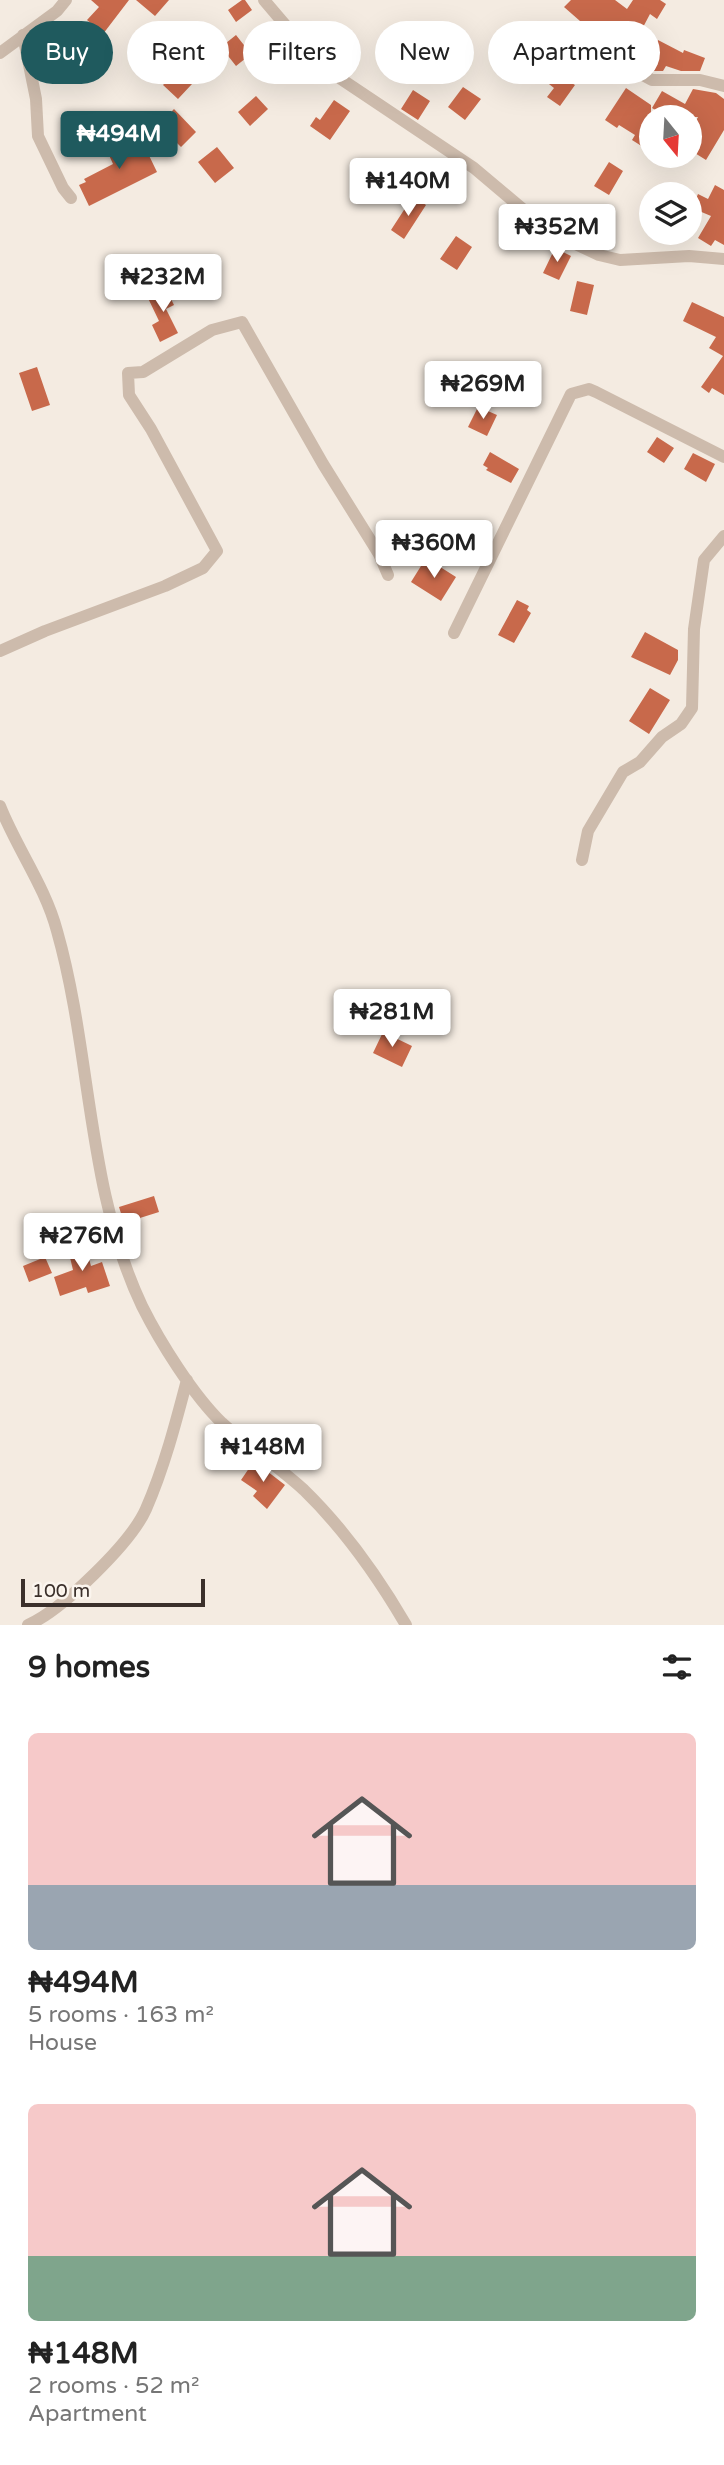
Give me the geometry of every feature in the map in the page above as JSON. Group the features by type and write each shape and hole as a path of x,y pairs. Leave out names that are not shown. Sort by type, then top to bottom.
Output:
{"street":[{"path":"43,21 66,0"},
{"path":"264,0 298,40 341,79 474,168 550,232 599,255 620,260 689,256 724,259"},
{"path":"0,53 21,37"},
{"path":"660,80 701,80 724,86"},
{"path":"33,84 38,136 63,188 71,198"},
{"path":"0,651 45,631 165,586 203,568 217,551 151,429 129,396 128,373 143,372 212,330 242,322 323,464 379,554 388,575"},
{"path":"454,633 571,394 589,389 724,457"},
{"path":"582,860 588,831 623,772 640,762 662,737 681,724 692,708 694,629 704,560 724,536"},
{"path":"0,806 47,899 57,931 75,1012 89,1114 114,1228 142,1304 163,1344 187,1380 221,1422 305,1492 365,1562 405,1625"},
{"path":"28,1625 39,1620 82,1587 114,1553 146,1511 187,1380"}],"building":[{"path":"91,0 129,0 113,21 88,21 99,7"},
{"path":"136,0 169,0 155,16"},
{"path":"245,0 252,10 236,22 228,10"},
{"path":"571,0 615,0 627,9 633,0 660,0 666,4 657,19 650,14 646,21 580,21 564,7"},
{"path":"236,35 243,44 243,60 236,66 229,57 229,41"},
{"path":"660,41 683,53 684,50 705,58 700,71 681,71 666,66 660,71"},
{"path":"164,84 192,84 178,99"},
{"path":"549,84 575,85 560,106 547,97 554,88"},
{"path":"463,87 481,99 465,120 448,107"},
{"path":"626,88 651,105 639,105 639,144 632,140 635,135 605,120"},
{"path":"693,89 716,93 724,99 724,130 706,160 702,158 702,105 654,105 662,91 685,104"},
{"path":"413,90 430,101 418,120 401,109"},
{"path":"256,96 268,109 250,126 238,112"},
{"path":"334,100 350,111 330,140 310,126 316,117 320,120"},
{"path":"174,109 196,132 181,147 159,125"},
{"path":"141,111 155,125 146,134 132,120"},
{"path":"122,139 125,147 141,139 157,172 89,206 79,185 86,182 84,179 113,164 105,146"},
{"path":"217,147 234,168 215,183 198,162"},
{"path":"609,162 623,171 609,195 594,186"},
{"path":"715,185 724,190 724,245 715,240 711,246 702,240 702,231 711,216 702,212 702,196 708,199"},
{"path":"413,196 426,205 404,239 391,230"},
{"path":"456,236 472,247 457,270 440,259"},
{"path":"555,248 571,256 559,280 543,273"},
{"path":"577,281 594,285 587,315 570,311"},
{"path":"165,287 174,305 166,309 178,333 160,342 152,325 159,321 147,296"},
{"path":"692,302 724,317 724,395 712,388 709,393 701,387 723,356 709,348 716,337 683,321"},
{"path":"37,367 50,405 32,411 19,373"},
{"path":"481,408 497,415 487,436 468,427 477,409 480,411"},
{"path":"657,437 674,448 664,463 647,452"},
{"path":"490,452 519,469 511,483 486,470 488,468 483,465"},
{"path":"693,453 715,464 706,482 684,469"},
{"path":"426,558 456,577 441,601 411,582"},
{"path":"517,600 529,606 527,610 531,613 514,643 498,635"},
{"path":"645,632 678,650 678,660 670,675 631,657"},
{"path":"650,688 670,700 649,734 629,721"},
{"path":"383,1032 412,1046 402,1067 373,1053"},
{"path":"154,1196 159,1212 124,1223 119,1207"},
{"path":"84,1241 91,1266 102,1262 110,1286 88,1293 86,1287 60,1296 54,1277 73,1270 67,1245"},
{"path":"45,1257 52,1273 29,1282 23,1266"},
{"path":"254,1461 285,1485 267,1509 253,1496 257,1491 241,1480"}]}
